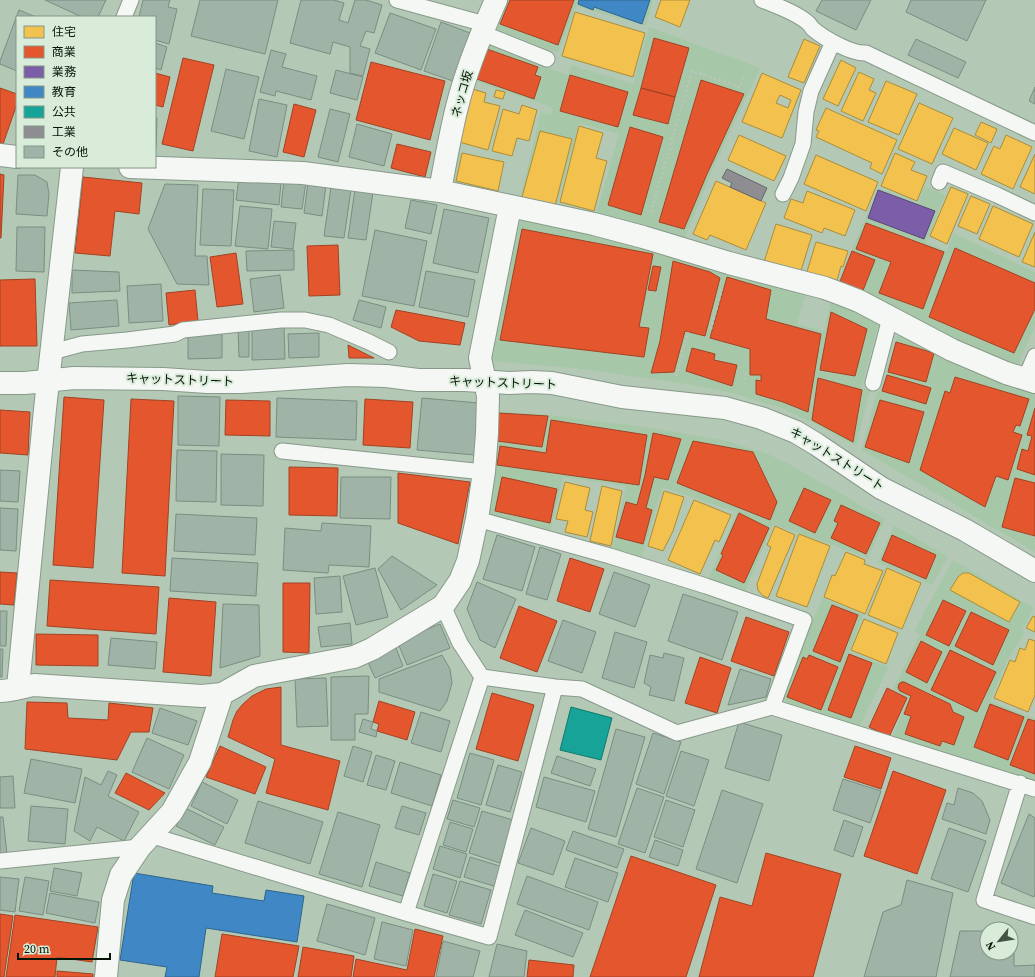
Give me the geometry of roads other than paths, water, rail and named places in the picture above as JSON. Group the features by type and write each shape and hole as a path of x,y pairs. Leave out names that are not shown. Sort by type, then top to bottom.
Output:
{"street":[{"name":"ネッコ坂","path":"440,192 457,107 483,29 496,0"},
{"path":"0,155 16,157"},
{"path":"72,168 52,352 9,689 34,685 202,696 222,694 254,676 354,657 378,646 443,606 460,581 468,561 477,519 488,433 488,396 480,358 510,207"},
{"path":"156,168 303,173 440,192 594,224 643,236 753,270 825,288 841,294 964,356 1030,381"},
{"name":"キャットストリート","path":"0,383 25,383 74,378 126,378 207,382 242,382 348,375 386,376 418,380 485,381 509,383 532,382 564,385 622,398 738,411 761,418 796,432 881,488 965,530 1035,571"},
{"path":"106,977 113,900 121,875 145,841 172,812 200,762 222,694"}],"lane":[{"path":"124,16 131,0"},
{"path":"397,0 483,29 547,59"},
{"path":"762,0 784,9 808,22 814,29 834,42 859,54 866,53 1035,133"},
{"path":"784,194 803,144 806,112 811,91 834,42"},
{"path":"939,182 943,172 996,194 1035,213"},
{"path":"873,383 890,318"},
{"path":"52,352 82,344 147,338 175,334 183,330 281,320 305,320 329,325 389,352"},
{"path":"1030,381 1035,356"},
{"path":"282,451 484,472"},
{"path":"477,519 610,556 706,586 804,620 772,707"},
{"path":"443,606 460,643 482,677 555,688 582,689 677,733 772,707 1020,783 1035,789"},
{"path":"406,913 482,677"},
{"path":"0,861 145,841 489,937 555,688"},
{"path":"1020,783 984,900 1035,917"}]}
